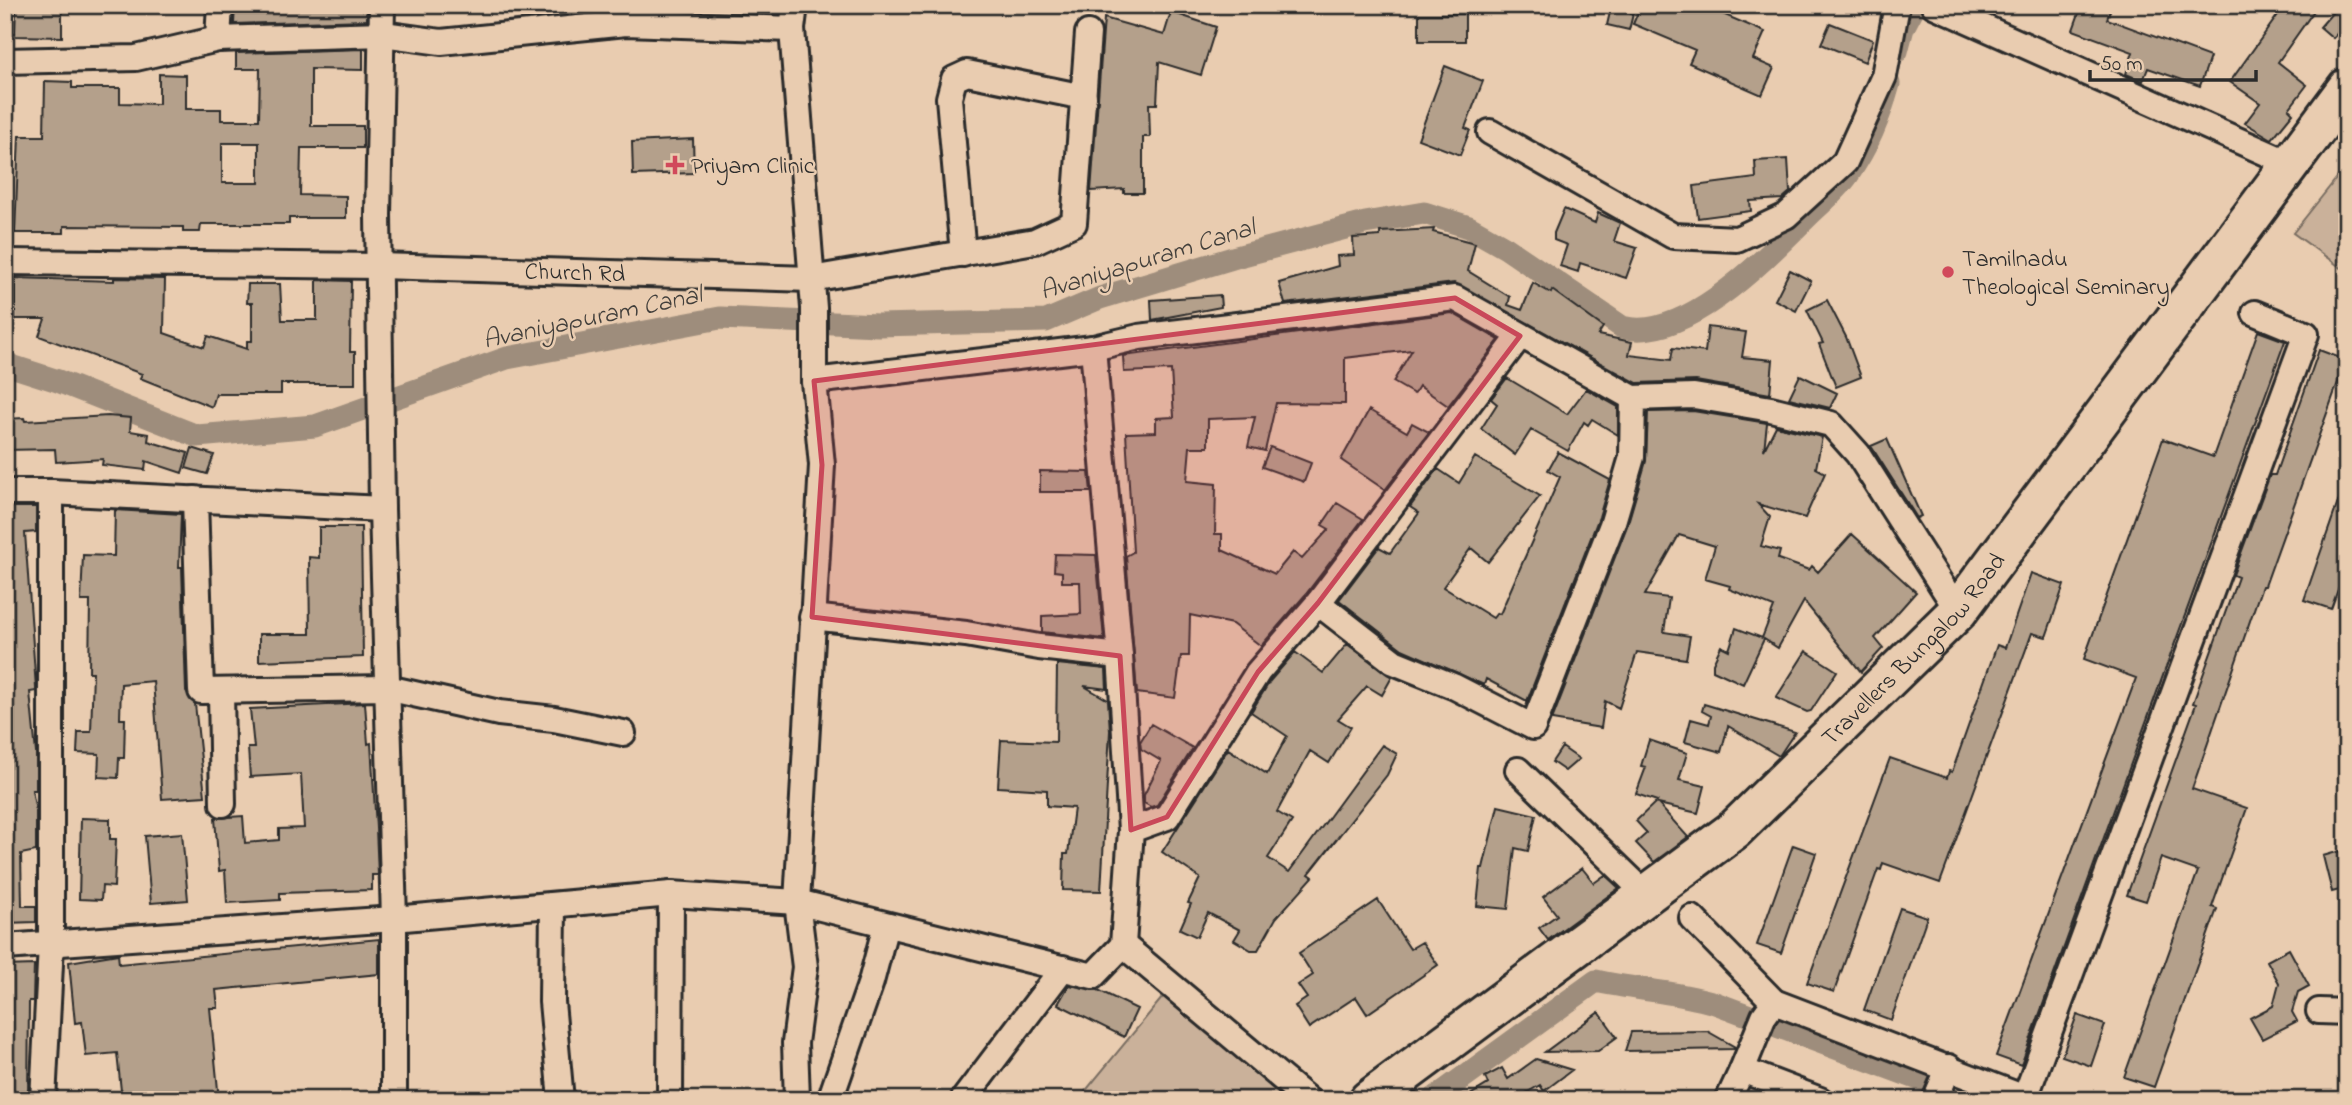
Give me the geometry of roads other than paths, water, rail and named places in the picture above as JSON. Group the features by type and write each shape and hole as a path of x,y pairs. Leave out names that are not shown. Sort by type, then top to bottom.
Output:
{"main road":[{"name":"Travellers Bungalow Road","path":"1369,1100 1734,830 1958,611 2204,282 2289,163 2347,89"}],"street":[{"path":"218,39 220,5"},
{"path":"382,5 379,266 383,414 382,509 394,919 394,1100"},
{"path":"1490,132 1673,236 1737,239 1786,216 1845,163 1884,76 1897,5"},
{"path":"1937,7 2289,163"},
{"path":"5,61 136,58 218,39 383,34 441,42 624,14 793,17 821,465 797,902 805,967 795,1043 797,1100"},
{"name":"Church Rd","path":"5,262 379,266 811,279 1035,241 1074,223 1088,33"},
{"path":"962,254 949,98 954,79 967,73 1084,97"},
{"path":"814,381 1093,348 1139,337 1455,298 1633,398 1694,396 1770,409 1831,424 1857,454 1958,611"},
{"path":"1692,918 1769,1009 1943,1082 2027,1099 2306,334 2255,313"},
{"path":"1131,830 1167,817 1258,672 1318,603 1520,336"},
{"path":"5,947 394,919 671,894 797,902 1093,976 1124,945 1131,830 1093,348"},
{"path":"1318,603 1394,662 1453,686 1533,727 1613,522 1632,457 1633,398"},
{"path":"5,492 382,509"},
{"path":"43,1100 51,945 51,492"},
{"path":"195,499 201,691 387,688 499,713 554,719 623,733"},
{"path":"812,617 965,634 1039,647 1119,656"},
{"path":"221,692 223,804"},
{"path":"1518,770 1647,895"},
{"path":"670,1100 671,894"},
{"path":"553,905 552,1002 561,1100"},
{"path":"830,1100 872,982 886,925"},
{"path":"1124,945 1308,1100"},
{"path":"964,1100 1063,968"},
{"path":"1728,1100 1769,1009"},
{"path":"2319,1011 2347,1012"},
{"path":"1745,1061 1814,1099"}],"waterway":[{"name":"Avaniyapuram Canal","path":"1897,51 1903,28 1915,5"},
{"name":"Avaniyapuram Canal","path":"5,364 58,381 197,436 315,426 507,358 720,318 878,325 1046,321 1100,298 1236,257 1365,223 1424,213 1469,227 1506,248 1622,327 1646,329 1671,323 1722,294 1770,254 1834,192 1848,175 1867,143 1889,84"},
{"path":"1432,1100 1596,981 1715,1003 1975,1100"}],"place":[{"name":"Priyam Clinic","path":"675,165"},
{"name":"Tamilnadu Theological Seminary","path":"1948,272"}]}
